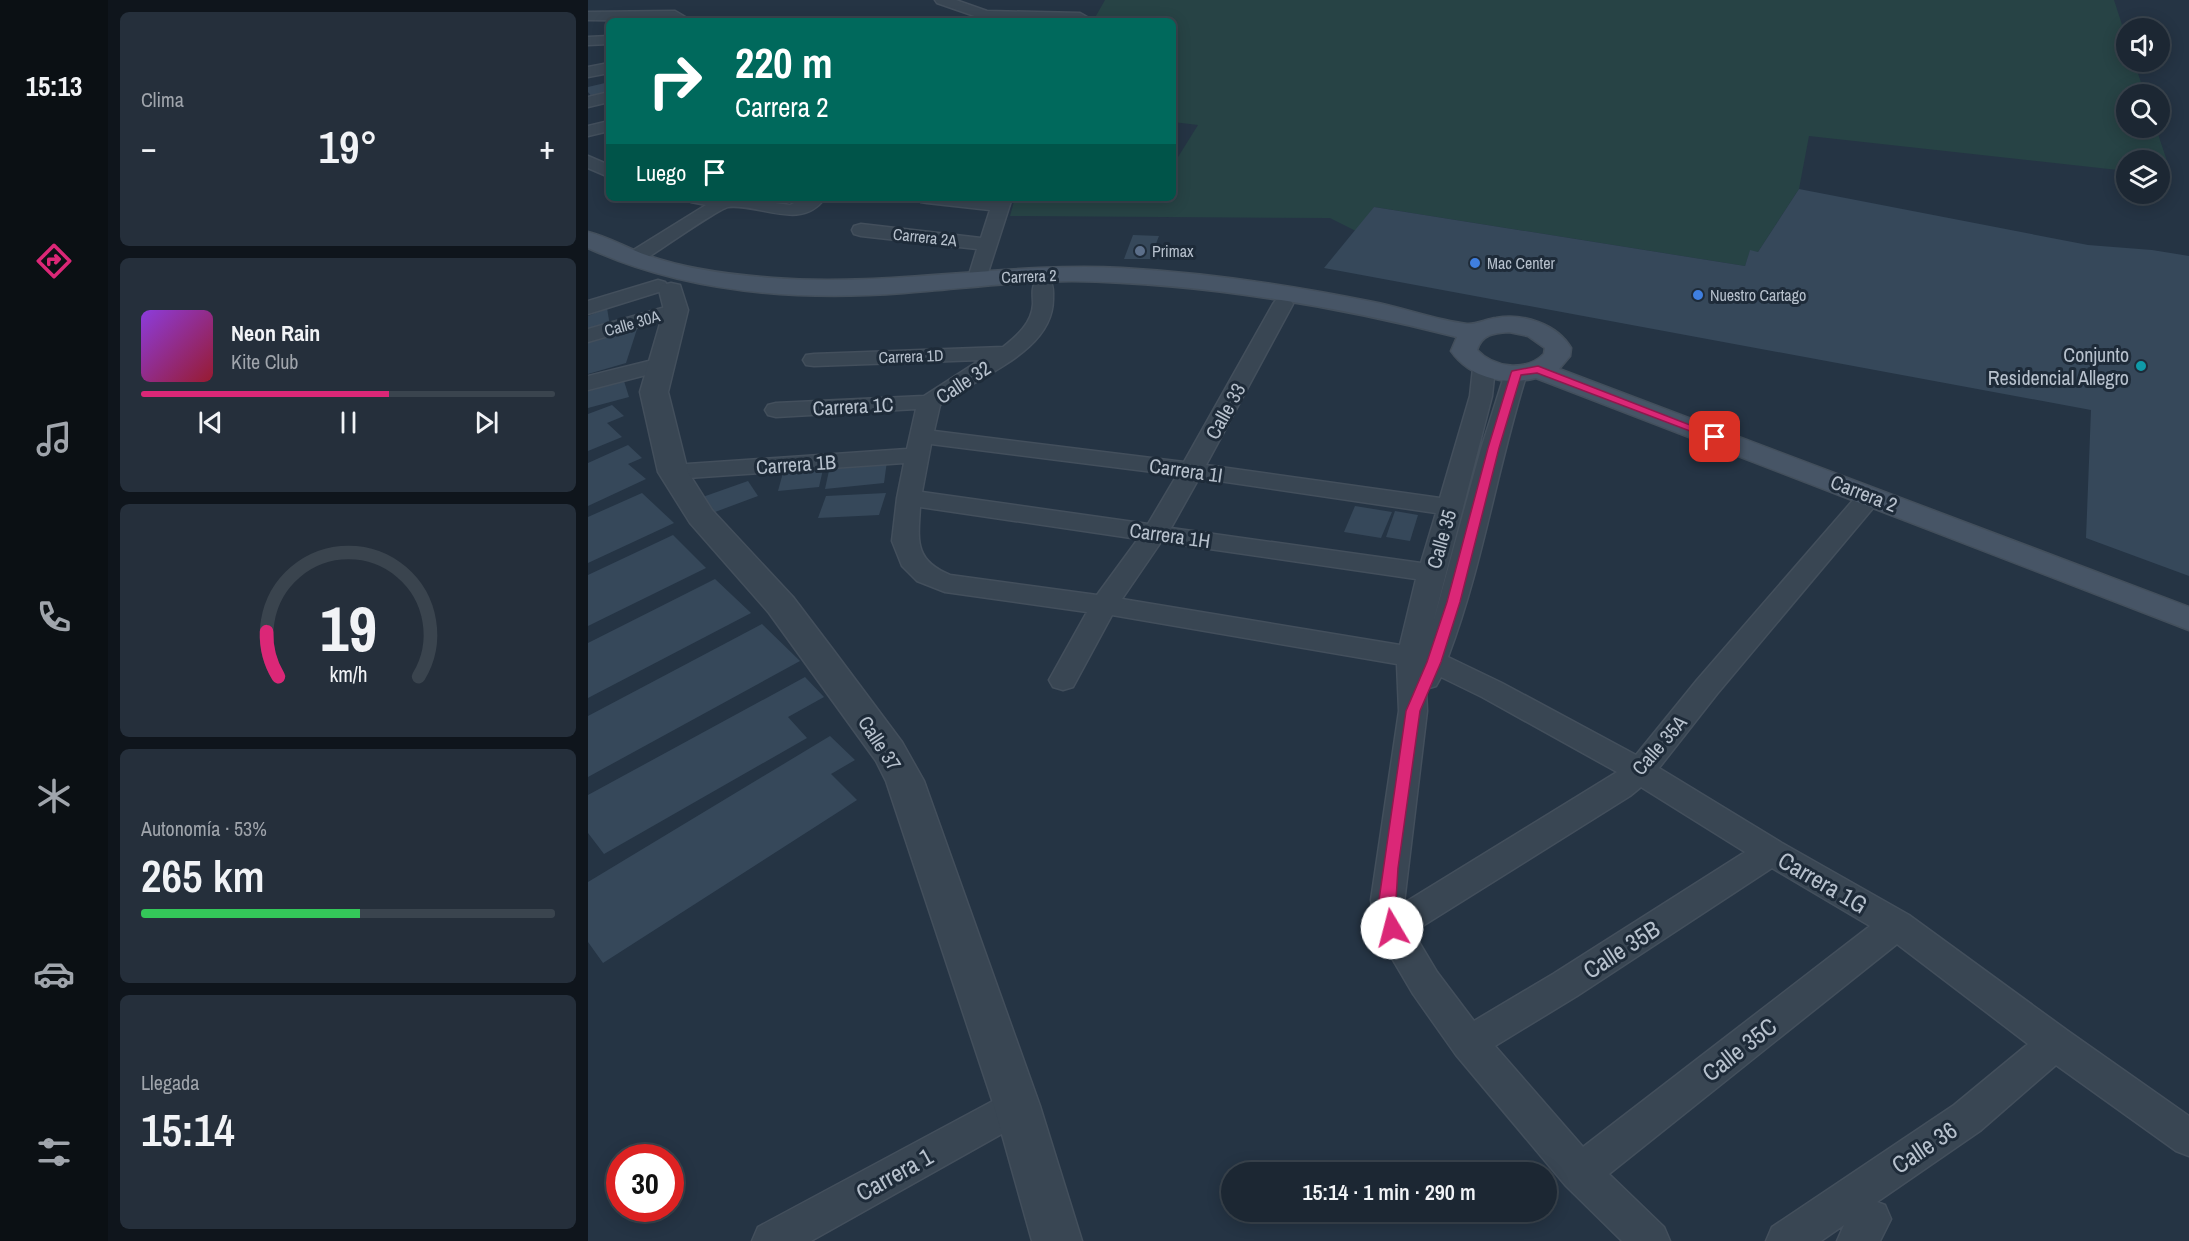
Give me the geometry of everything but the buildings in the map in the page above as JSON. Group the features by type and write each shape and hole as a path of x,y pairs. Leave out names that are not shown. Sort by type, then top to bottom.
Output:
{"main road":[{"name":"Carrera 2","path":"588,239 670,270 771,285 850,288 978,278 1071,274 1180,279 1299,294 1394,312 1469,338"},
{"name":"Carrera 2","path":"588,261 668,295 816,304 890,300 1043,285 1144,287 1283,304 1469,338"},
{"path":"1509,324 1536,329 1554,341 1557,349 1535,368 1484,368 1468,357 1464,351 1469,338 1483,328 1509,324"},
{"name":"Carrera 2","path":"1535,368 2189,619"},
{"name":"Carrera 2","path":"1535,368 2189,598"}],"street":[{"path":"942,0 975,4 996,18"},
{"path":"958,18 975,4"},
{"path":"588,16 675,15 680,18"},
{"path":"988,15 1080,17"},
{"path":"588,41 606,40"},
{"path":"588,72 606,69"},
{"path":"588,102 606,98"},
{"path":"588,131 606,127"},
{"path":"588,161 606,170"},
{"path":"634,258 724,201"},
{"path":"732,201 790,210 813,201"},
{"path":"978,278 1002,202 983,201"},
{"name":"Carrera 2A","path":"861,230 988,244"},
{"name":"Calle 32","path":"915,566 905,541 909,498 930,402 1026,339 1036,325 1043,308 1043,285"},
{"path":"588,308 668,295"},
{"name":"Calle 30A","path":"588,336 668,295"},
{"name":"Calle 37","path":"668,295 661,364 654,392 674,472 701,516 781,605 889,752 900,771 1017,1106 1057,1241"},
{"name":"Calle 33","path":"1063,680 1104,605 1155,532 1223,416 1283,304"},
{"name":"Carrera 1D","path":"814,360 1009,352"},
{"path":"588,383 661,364"},
{"name":"Calle 35","path":"1392,928 1388,900 1390,868 1422,659 1431,573 1481,396 1484,368"},
{"name":"Calle 35","path":"1422,659 1464,568 1494,448 1535,368"},
{"name":"Carrera 1C","path":"776,410 930,402"},
{"name":"Carrera 1I","path":"919,446 1191,470 1450,507"},
{"name":"Carrera 1B","path":"674,472 919,446"},
{"name":"Calle 35A","path":"1392,928 1619,788 1640,771 1707,687 1870,496"},
{"name":"Carrera 1H","path":"909,498 1431,573"},
{"name":"Carrera 1G","path":"915,566 926,575 945,583 1104,605 1422,659 1492,690 1640,771 1771,852 1898,925 2055,1043 2189,1138"},
{"name":"Calle 35B","path":"1469,1043 1565,985 1771,852"},
{"name":"Calle 35C","path":"1580,1173 1898,925"},
{"path":"1392,928 1425,983 1469,1043 1580,1173 1650,1241"},
{"name":"Calle 36","path":"1786,1241 1967,1118 2055,1043"},
{"name":"Carrera 1","path":"772,1241 1017,1106"}],"green space":[{"path":"1105,0 2114,0 2120,18 2116,18 2116,72 2137,72 2142,84 2116,84 2116,138 2159,138 2163,150 2116,150 2116,170 1809,136 1799,189 1758,252 1750,251 1745,266 1374,207 1356,231 1330,218 1010,216 1014,201 1176,201 1176,160 1198,125 1176,122 1176,18 1095,18"}],"place":[{"name":"Primax","path":"1140,251"},
{"name":"Mac Center","path":"1475,263"},
{"name":"Nuestro Cartago","path":"1698,295"},
{"name":"Conjunto Residencial Allegro","path":"2141,366"}],"route":[{"path":"1392,928 1388,900 1390,868 1413,711 1434,662 1454,602 1516,373 1538,369 1715,437"}]}
